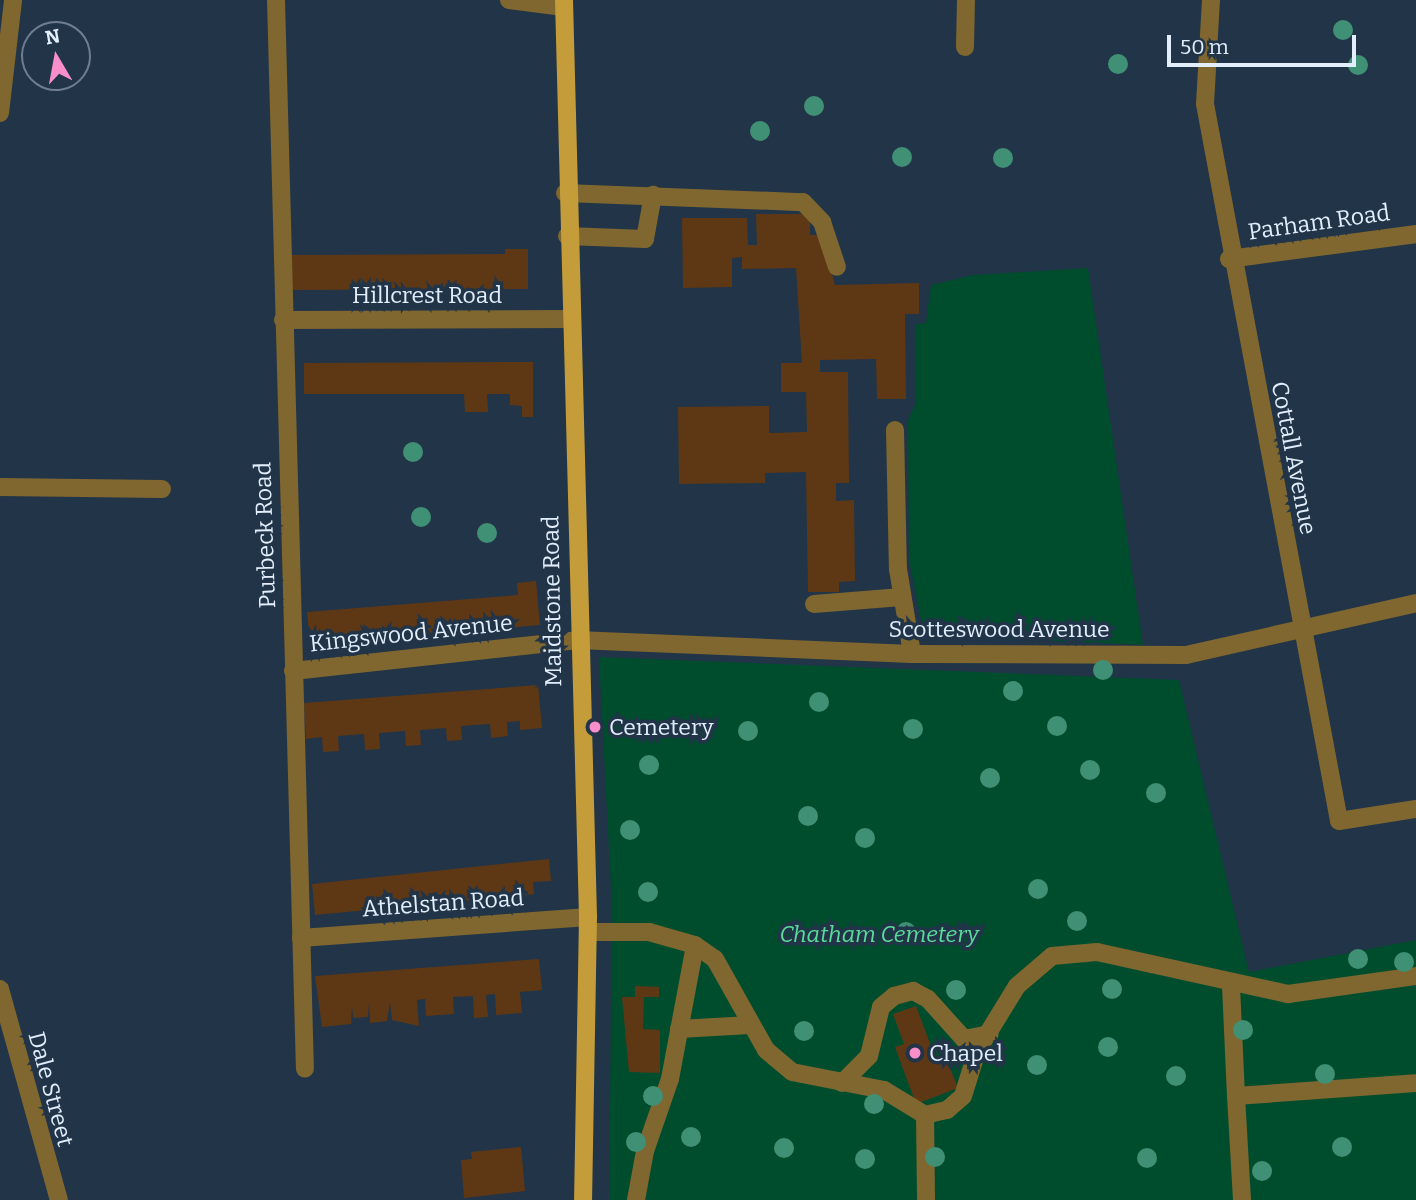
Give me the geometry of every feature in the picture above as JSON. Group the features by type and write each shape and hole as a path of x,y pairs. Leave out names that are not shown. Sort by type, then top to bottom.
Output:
{"main road":[{"name":"Maidstone Road","path":"564,3 565,193 572,319 577,640 588,924 583,1200"}],"street":[{"path":"0,113 13,0"},
{"name":"Purbeck Road","path":"276,0 305,1069"},
{"path":"509,0 564,3"},
{"path":"965,47 966,0"},
{"name":"Cottall Avenue","path":"1211,0 1205,103 1229,259 1303,624 1339,821 1416,809"},
{"path":"565,193 803,202 822,222 837,267"},
{"path":"567,236 645,239 653,195"},
{"name":"Parham Road","path":"1229,259 1416,234"},
{"name":"Hillcrest Road","path":"283,320 572,319"},
{"path":"895,430 902,597 912,654"},
{"path":"0,487 162,489"},
{"path":"814,604 902,597"},
{"name":"Scotteswood Avenue","path":"577,640 912,654 1186,655 1303,624 1416,603"},
{"name":"Kingswood Avenue","path":"293,671 577,640"},
{"name":"Athelstan Road","path":"301,938 588,924 649,932 695,945"},
{"path":"636,1200 679,1030 695,945 715,959 750,1025 792,1072 884,1090 925,1115 947,1110 963,1096 977,1051 992,1034 1033,967 1074,950 1231,986 1288,994 1416,976"},
{"path":"1231,986 1242,1200"},
{"name":"Dale Street","path":"0,989 59,1200"},
{"path":"842,1083 869,1056 881,1007 894,996 913,991 928,999 964,1039 992,1034"},
{"path":"679,1030 750,1025"},
{"path":"1236,1096 1416,1083"},
{"path":"925,1115 926,1200"}],"green space":[{"path":"1088,268 1143,645 924,635 909,560 908,420 915,405 916,324 926,323 931,285 973,275"},
{"name":"Chatham Cemetery","path":"599,657 1179,680 1249,972 1416,940 1416,1200 609,1200 612,908"}],"building":[{"path":"756,214 810,214 810,235 821,235 835,285 919,283 919,314 905,314 906,399 877,399 876,359 820,360 820,372 848,372 849,483 836,483 836,501 854,500 855,581 839,582 839,592 808,592 806,472 765,473 765,483 679,484 678,407 769,406 769,433 807,432 806,392 781,392 781,363 802,363 796,268 742,269 742,257 732,258 732,287 683,288 682,218 747,218 748,245 757,245"},
{"path":"505,249 528,249 528,289 292,290 292,255 505,254"},
{"path":"533,362 533,417 522,417 522,406 510,405 510,394 487,394 488,412 465,412 464,394 304,394 304,363"},
{"path":"536,581 540,625 310,645 307,612 518,595 517,583"},
{"path":"538,685 542,728 520,730 520,721 507,722 508,736 491,738 490,724 461,726 462,740 447,741 446,728 420,730 421,745 406,746 405,731 379,733 380,749 365,750 364,734 338,736 339,751 323,752 322,737 306,739 304,703"},
{"path":"549,859 551,881 533,882 534,894 315,915 312,884"},
{"path":"539,959 542,990 520,992 522,1013 496,1015 495,994 486,995 488,1017 474,1018 473,996 453,997 454,1014 426,1016 425,999 417,1000 419,1026 392,1020 390,1002 387,1021 370,1023 369,1003 368,1017 353,1018 352,1005 351,1024 322,1027 315,976"},
{"path":"635,986 659,987 659,997 644,997 643,1029 660,1030 660,1073 629,1072 622,997 635,997"},
{"name":"Chapel","path":"916,1006 937,1062 946,1058 958,1088 916,1104 895,1047 904,1044 893,1014"},
{"path":"521,1147 525,1191 464,1198 461,1160 472,1159 471,1152"}],"place":[{"name":"Cemetery","path":"595,727"},
{"name":"Chapel","path":"915,1053"}]}
